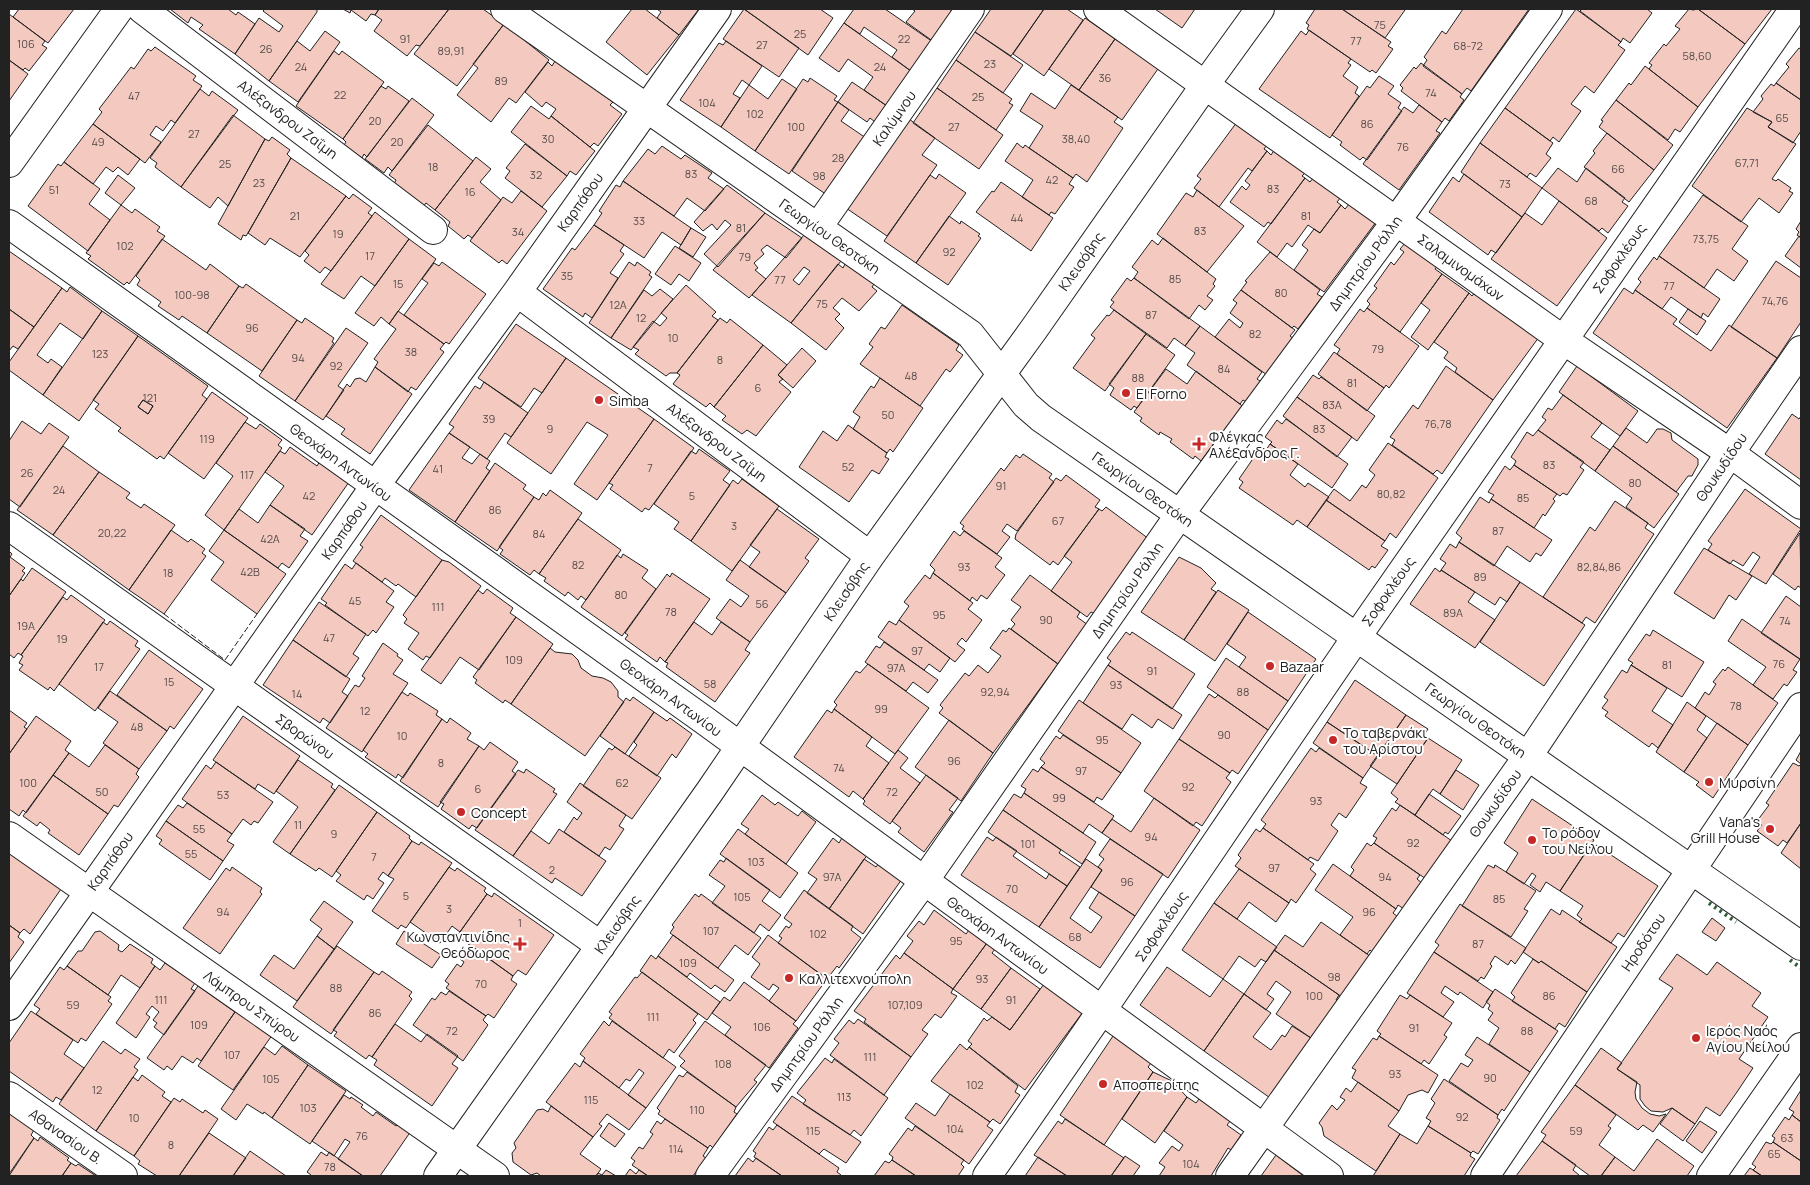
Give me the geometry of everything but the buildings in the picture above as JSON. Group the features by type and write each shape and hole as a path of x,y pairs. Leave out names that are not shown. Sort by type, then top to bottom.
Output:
{"street":[{"path":"9,163 119,9"},
{"name":"Αλέξανδρου Ζαΐμη","path":"142,9 433,230"},
{"name":"Γεωργίου Θεοτόκη","path":"505,9 970,334 1026,405 1041,418 1801,946"},
{"name":"Καρπάθου","path":"9,1006 375,486 517,292 717,9"},
{"name":"Καλύμνου","path":"818,227 970,9"},
{"name":"Σαλαμινομάχων","path":"1098,9 1562,339 1730,453 1801,505"},
{"name":"Κλεισόβης","path":"438,1176 740,747 870,556 1002,374 1260,9"},
{"name":"Δημητρίου Ράλλη","path":"710,1176 924,881 1180,514 1397,220 1548,9"},
{"name":"Σοφοκλέους","path":"988,1176 1103,1011 1356,637 1562,339 1794,9"},
{"name":"Θεοχάρη Αντωνίου","path":"9,224 740,747 1328,1176"},
{"name":"Αλέξανδρου Ζαΐμη","path":"517,292 870,556"},
{"name":"Θουκυδίδου","path":"1230,1176 1528,756 1801,350"},
{"name":"Σβορώνου","path":"9,526 601,946"},
{"name":"Ηροδότου","path":"1485,1176 1801,707"},
{"name":"Λάμπρου Σπύρου","path":"9,836 495,1176"},
{"path":"1711,1176 1801,1047"},
{"name":"Αθανασίου Β.","path":"9,1096 123,1176"}],"hedge":[{"path":"1709,903 1736,922"},
{"path":"1790,960 1801,968"}],"fence":[{"path":"164,614 225,660 257,614"}],"place":[{"name":"El Forno","path":"1126,393"},
{"name":"Simba","path":"599,400"},
{"name":"Φλέγκας Αλέξανδρος Γ.","path":"1199,444"},
{"name":"Bazaar","path":"1270,666"},
{"name":"Το ταβερνάκι του Αρίστου","path":"1333,740"},
{"name":"Μυρσίνη","path":"1709,782"},
{"name":"Concept","path":"461,812"},
{"name":"Vana's Grill House","path":"1770,829"},
{"name":"Το ρόδον του Νείλου","path":"1532,840"},
{"name":"Κωνσταντινίδης Θεόδωρος","path":"520,944"},
{"name":"Καλλιτεχνούπολη","path":"789,978"},
{"name":"Ιερός Ναός Αγίου Νείλου","path":"1696,1038"},
{"name":"Αποσπερίτης","path":"1103,1084"}]}
